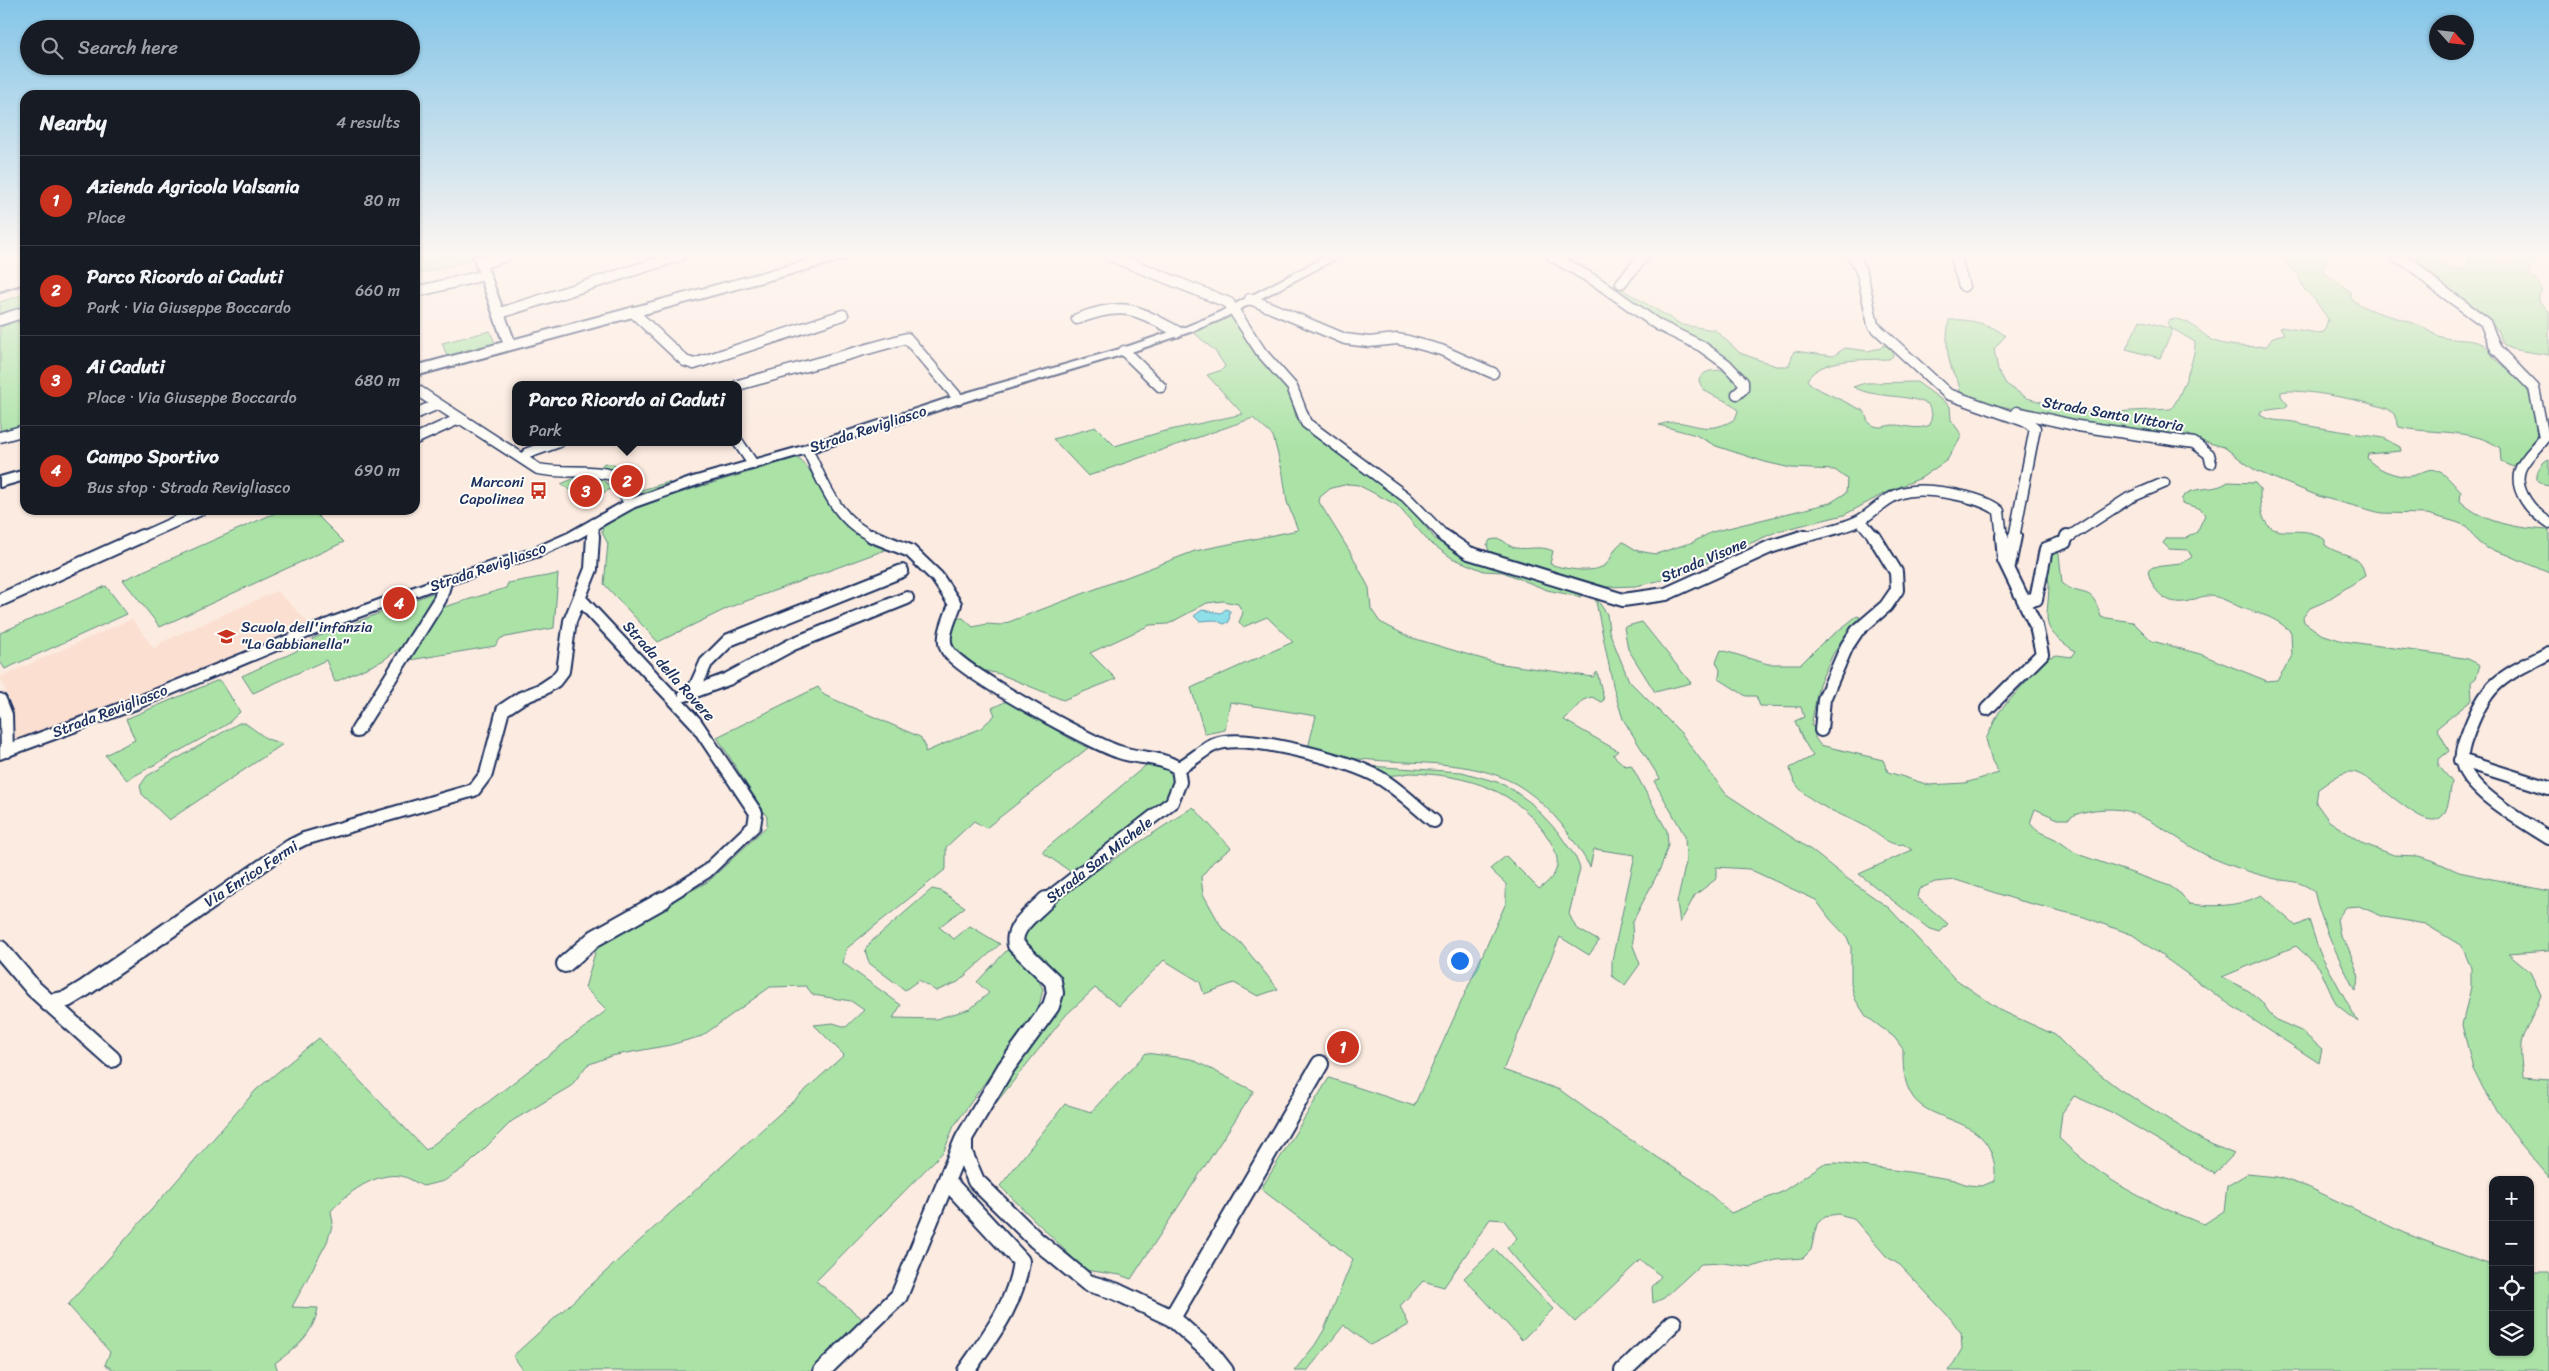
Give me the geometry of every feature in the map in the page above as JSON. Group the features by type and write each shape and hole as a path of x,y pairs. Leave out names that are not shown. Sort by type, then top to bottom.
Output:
{"main road":[{"path":"420,370 603,320"},
{"path":"0,482 20,476"}],"street":[{"path":"502,320 510,345"},
{"path":"641,320 685,361 694,364 828,320"},
{"path":"1153,320 1178,332"},
{"name":"Strada Revigliasco","path":"4,752 134,704 327,624 444,582 537,552 630,504 698,480 807,449 959,399 1124,350 1211,320"},
{"name":"Strada Visone","path":"1244,320 1266,358 1282,372 1293,390 1300,416 1306,423 1406,497 1440,534 1469,553 1477,556 1623,600 1666,594 1770,547 1860,520 1878,504 1900,493 1931,492 1970,497 1989,503 1999,511 2004,560 2036,626 2042,654 1988,709"},
{"path":"1300,320 1345,339 1369,342 1397,338 1441,350 1493,373"},
{"path":"1651,320 1712,354 1743,382 1743,390 1737,394"},
{"name":"Strada Santa Vittoria","path":"1871,320 1872,325 1948,394 2027,422 2035,428 2008,570"},
{"path":"2482,320 2485,322 2496,349 2534,388 2544,438 2520,470 2519,482 2526,501 2541,519 2549,523"},
{"path":"742,385 907,338 959,399"},
{"path":"1124,350 1160,387"},
{"path":"420,393 538,470 548,472 597,470 612,475 630,504"},
{"name":"Strada Santa Vittoria","path":"1970,403 2078,426 2171,438 2194,443 2209,454 2211,463"},
{"path":"420,412 436,404"},
{"path":"420,437 459,419"},
{"path":"0,437 20,431"},
{"path":"528,453 548,446"},
{"path":"741,446 753,464"},
{"path":"807,449 838,510 861,532 910,551 937,577 955,604 944,640 948,651 967,669 1097,744 1121,753 1167,760 1178,768 1188,764 1216,744 1226,741 1263,744 1315,756 1379,777 1434,821"},
{"path":"2024,600 2036,599 2040,585 2041,560 2046,549 2065,542 2068,535 2129,498 2164,483"},
{"path":"0,600 190,515"},
{"path":"1822,730 1822,707 1843,654 1855,633 1887,603 1897,590 1897,578 1890,560 1875,536 1860,520"},
{"path":"580,599 590,569 594,524"},
{"path":"902,571 729,640 715,651 706,663 689,694 728,680 793,644 907,598"},
{"path":"358,731 440,600 444,582"},
{"name":"Via Enrico Fermi","path":"48,1003 67,998 85,988 290,846 304,840 474,790 486,774 503,710 521,698 550,685 563,671 570,621 580,599"},
{"name":"Strada della Rovere","path":"565,964 595,938 687,886 706,872 754,826 756,813 696,722 587,604 580,599"},
{"path":"2549,653 2505,676 2490,688 2478,708 2461,751 2460,760 2465,771 2476,784 2549,838"},
{"path":"0,700 6,715 3,731 4,752"},
{"path":"2460,760 2549,788"},
{"name":"Strada San Michele","path":"822,1371 899,1296 964,1138 1005,1070 1051,1006 1055,993 1053,981 1016,945 1014,938 1016,931 1047,899 1076,875 1130,836 1172,802 1180,782 1178,768"},
{"path":"0,949 17,972 48,1003 112,1059"},
{"path":"1172,1318 1320,1064"},
{"path":"964,1138 964,1152 976,1181 1036,1240 1088,1282 1115,1291 1172,1318 1210,1352 1225,1371"},
{"path":"946,1181 1021,1261 1021,1275 1008,1304 966,1371"},
{"path":"1623,1371 1673,1323"}],"shaded area":[{"path":"277,591 309,623 293,630 284,629 274,634 276,637 256,646 254,644 240,650 237,655 150,694 17,745 11,703 0,677 132,619 154,649 162,642"}],"green space":[{"path":"10,320 20,320 18,322 20,325 20,425 0,431 0,327 9,324"},
{"path":"1220,320 1236,320 1290,390 1296,417 1305,427 1404,500 1436,540 1463,554 1579,591 1581,597 1547,590 1503,572 1484,571 1452,558 1429,542 1397,505 1358,485 1349,484 1331,488 1320,497 1319,502 1352,555 1369,588 1371,609 1380,622 1409,637 1496,663 1593,677 1597,672 1604,700 1601,702 1592,697 1583,700 1564,720 1618,751 1613,755 1625,766 1631,765 1667,831 1668,845 1661,867 1632,923 1633,946 1640,964 1625,985 1612,976 1612,960 1635,855 1594,849 1590,867 1569,834 1544,805 1524,789 1489,773 1451,765 1356,759 1307,752 1316,716 1230,702 1225,730 1205,734 1191,688 1293,642 1267,617 1243,627 1239,622 1243,613 1238,604 1223,601 1207,603 1168,624 1150,625 1090,653 1116,679 1063,700 1000,674 981,670 959,654 950,641 956,618 963,618 973,627 987,624 1001,625 1195,551 1298,530 1287,502 1283,474 1273,436 1253,418 1088,476 1053,439 1096,427 1115,446 1161,432 1243,414 1207,375 1222,370 1225,366 1215,351 1192,331"},
{"path":"1658,320 1674,320 1682,325 1715,330 1740,353 1776,366 1789,366 1794,351 1833,356 1845,348 1868,351 1881,348 1883,345 1892,348 1893,356 1889,359 1844,361 1822,367 1807,380 1814,387 1864,411 1869,423 1874,426 1894,425 1921,428 1930,425 1932,414 1928,404 1909,398 1862,391 1853,387 1865,383 1917,382 1950,406 1951,420 1961,434 1960,439 1947,460 1921,478 1889,491 1844,515 1778,531 1675,577 1636,586 1607,587 1489,551 1487,545 1490,540 1499,539 1516,548 1544,548 1553,551 1550,564 1572,569 1590,570 1604,566 1616,548 1623,542 1638,551 1656,554 1693,542 1712,532 1830,503 1846,493 1847,479 1835,470 1791,468 1765,462 1716,446 1696,435 1659,425 1678,422 1713,427 1723,425 1735,419 1738,411 1734,406 1706,391 1701,386 1699,380 1705,373 1728,369"},
{"path":"1949,320 1963,320 1994,328 2005,336 1994,349 1998,370 2006,384 2027,398 2070,410 2093,413 2171,409 2175,404 2187,377 2195,342 2173,329 2160,358 2126,349 2140,320 2172,329 2167,323 2169,320 2183,320 2217,342 2255,347 2267,346 2273,337 2284,334 2280,327 2318,333 2324,332 2328,320 2404,320 2421,326 2441,337 2478,342 2485,345 2495,359 2521,380 2528,392 2533,408 2537,438 2513,467 2501,461 2500,448 2489,441 2464,434 2399,427 2394,414 2388,409 2351,399 2318,393 2281,392 2281,396 2288,405 2284,408 2261,411 2260,415 2270,419 2383,438 2400,447 2401,451 2368,454 2367,458 2375,466 2400,476 2412,476 2431,469 2438,471 2461,492 2460,501 2480,515 2513,526 2549,530 2549,573 2508,555 2486,548 2478,542 2466,526 2456,522 2427,514 2381,513 2321,497 2256,471 2224,447 2189,435 2077,422 1972,400 1960,392 1959,384 1952,371 1947,349"},
{"path":"2485,320 2549,320 2549,355 2511,349 2504,345 2497,329"},
{"path":"490,331 495,343 447,356 442,343"},
{"path":"796,458 806,466 840,518 861,534 893,547 730,607 658,642 604,584 608,544 602,532 603,527 627,512 649,502"},
{"path":"2549,459 2549,486 2537,480 2537,477 2541,465"},
{"path":"604,463 627,468 638,491 669,482 672,487 634,500 614,471 599,469"},
{"path":"599,477 613,488 585,501 561,484 575,478"},
{"path":"2228,482 2255,483 2260,489 2261,510 2266,522 2273,529 2303,531 2314,534 2325,540 2325,545 2331,549 2355,559 2363,568 2365,576 2324,602 2310,608 2303,617 2304,622 2321,634 2343,641 2468,659 2480,665 2476,678 2471,682 2472,700 2437,728 2449,751 2439,759 2439,766 2452,782 2448,804 2443,815 2435,820 2425,818 2413,812 2374,783 2352,772 2339,775 2318,789 2316,803 2329,821 2364,844 2394,855 2418,856 2432,860 2459,872 2549,891 2549,951 2508,954 2530,972 2541,995 2522,1040 2521,1054 2523,1077 2549,1079 2549,1177 2520,1143 2486,1094 2473,1068 2462,1025 2471,987 2471,968 2462,946 2425,924 2384,917 2359,906 2346,907 2337,919 2340,936 2348,947 2359,977 2355,991 2326,929 2314,891 2297,882 2275,879 2217,860 2138,815 2113,809 2088,811 2068,819 2058,819 2035,809 2030,823 2040,832 2056,839 2080,855 2170,886 2181,894 2189,904 2208,906 2235,904 2261,895 2296,926 2309,920 2319,951 2358,1022 2336,1004 2319,967 2296,946 2222,977 2249,991 2261,1001 2274,1019 2301,1031 2322,1049 2319,1063 2229,1004 2133,935 2084,917 2017,900 1956,880 1935,882 1919,889 1917,897 1948,924 1940,932 1928,928 1859,874 1912,850 1903,844 1898,845 1888,841 1863,825 1819,804 1808,797 1793,779 1790,768 1813,756 1802,738 1795,721 1804,717 1801,707 1760,706 1756,696 1746,696 1719,679 1720,670 1716,662 1721,650 1768,664 1801,664 1821,644 1857,616 1860,617 1833,654 1819,684 1811,726 1815,727 1815,738 1820,745 1883,760 1888,772 1929,785 1965,783 1999,773 1992,761 1986,739 1999,712 2047,658 2057,655 2071,657 2075,651 2055,636 2048,623 2049,582 2044,558 2050,550 2059,554 2062,583 2076,591 2090,595 2094,599 2101,617 2133,622 2152,641 2200,654 2267,681 2277,680 2292,658 2291,632 2285,626 2267,616 2211,596 2174,602 2157,591 2148,571 2153,567 2181,564 2192,557 2188,550 2169,549 2163,543 2167,538 2186,538 2197,532 2205,515 2201,509 2182,503 2182,498 2192,491 2216,487"},
{"path":"271,515 317,515 344,542 160,627 123,580"},
{"path":"558,574 554,628 501,638 495,646 410,660 441,608 506,588 508,583"},
{"path":"106,586 127,614 5,669 0,661 0,633"},
{"path":"435,592 437,594 407,643 382,661 335,682 326,660 253,693 242,676 314,643 312,639"},
{"path":"1595,597 1607,614 1609,631 1629,681 1681,733 1726,794 1811,850 1889,908 1954,978 2002,1011 2055,1035 2075,1055 2119,1089 2204,1141 2234,1154 2215,1174 2111,1112 2074,1096 2062,1113 2059,1138 2091,1166 2145,1199 2204,1224 2224,1211 2227,1186 2247,1174 2277,1177 2308,1187 2404,1233 2489,1265 2489,1356 2534,1356 2534,1272 2549,1272 2549,1371 1949,1371 1962,1349 1961,1333 1951,1319 1900,1265 1887,1257 1853,1218 1838,1214 1825,1216 1817,1224 1811,1250 1803,1258 1776,1260 1752,1267 1723,1263 1701,1264 1664,1298 1653,1303 1652,1287 1661,1276 1640,1260 1575,1322 1533,1279 1507,1248 1517,1238 1504,1220 1490,1219 1444,1287 1423,1281 1400,1306 1409,1325 1370,1345 1344,1325 1307,1371 1294,1371 1315,1345 1324,1330 1353,1259 1261,1189 1329,1078 1414,1106 1506,903 1506,884 1490,869 1506,856 1539,889 1551,879 1557,862 1550,841 1538,824 1524,809 1491,789 1453,777 1411,773 1385,775 1352,765 1462,772 1504,784 1531,803 1557,831 1575,856 1580,868 1569,914 1576,928 1599,941 1589,955 1560,937 1503,1070 1560,1090 1614,1129 1697,1183 1731,1213 1782,1192 1823,1164 1836,1163 1909,1172 1954,1180 1968,1185 1982,1186 1994,1181 1994,1162 1985,1142 1965,1126 1929,1110 1911,1094 1903,1067 1903,1049 1894,1037 1866,1016 1855,999 1851,984 1851,947 1847,937 1816,900 1749,869 1716,867 1716,879 1695,895 1680,923 1677,902 1686,862 1685,836 1654,781 1660,779 1623,719 1614,690"},
{"path":"1642,622 1691,683 1655,692 1628,649 1624,627"},
{"path":"216,681 221,681 240,712 226,725 127,780 105,755 135,740 126,719"},
{"path":"818,687 824,695 920,737 925,745 925,752 981,728 995,715 992,708 1011,699 1067,737 1088,748 986,828 974,821 946,847 946,869 846,949 843,963 901,1005 893,1018 936,1019 970,1009 989,993 977,982 1007,950 1036,976 1043,989 1039,1006 954,1126 944,1151 816,1281 864,1320 810,1371 524,1371 513,1356 844,1055 814,1025 833,1023 846,1027 864,1010 851,1001 813,995 806,986 770,987 702,1036 670,1045 611,1056 587,1065 571,1086 512,1121 468,1165 444,1181 423,1186 401,1176 381,1177 362,1185 345,1197 331,1211 333,1223 327,1242 292,1307 318,1308 316,1318 302,1340 275,1363 278,1371 117,1371 105,1365 110,1352 68,1305 256,1090 319,1038 426,1150 607,1010 585,988 598,942 709,881 767,826 767,817 717,737"},
{"path":"239,723 245,723 267,739 283,744 169,820 142,794 140,786 147,776"},
{"path":"1150,762 1168,770 1174,781 1168,798 1074,874 1042,852"},
{"path":"1193,807 1231,848 1213,862 1201,877 1203,894 1222,928 1241,943 1278,989 1258,996 1234,983 1204,994 1200,982 1164,960 1119,1006 1095,988 1066,1015 976,1128 1060,1000 1027,948 1024,941 1025,928 1055,898"},
{"path":"932,889 941,891 965,907 939,927 954,939 970,926 1000,944 958,982 936,991 919,980 905,990 869,963 865,950 872,941"},
{"path":"1146,1053 1191,1059 1254,1091 1131,1279 1120,1275 1085,1270 1000,1186 1065,1104 1091,1112"},
{"path":"1495,1249 1553,1309 1522,1340 1464,1278"}],"water":[{"path":"1226,609 1230,611 1229,622 1224,624 1215,620 1199,621 1194,616 1202,610 1221,613"}],"place":[{"name":"Parco Ricordo ai Caduti","path":"627,481"},
{"name":"Marconi Capolinea","path":"538,491"},
{"name":"Ai Caduti","path":"586,491"},
{"name":"Campo Sportivo","path":"399,603"},
{"name":"Scuola dell'infanzia \"La Gabbianella\"","path":"227,636"},
{"name":"Azienda Agricola Valsania","path":"1343,1047"}]}
